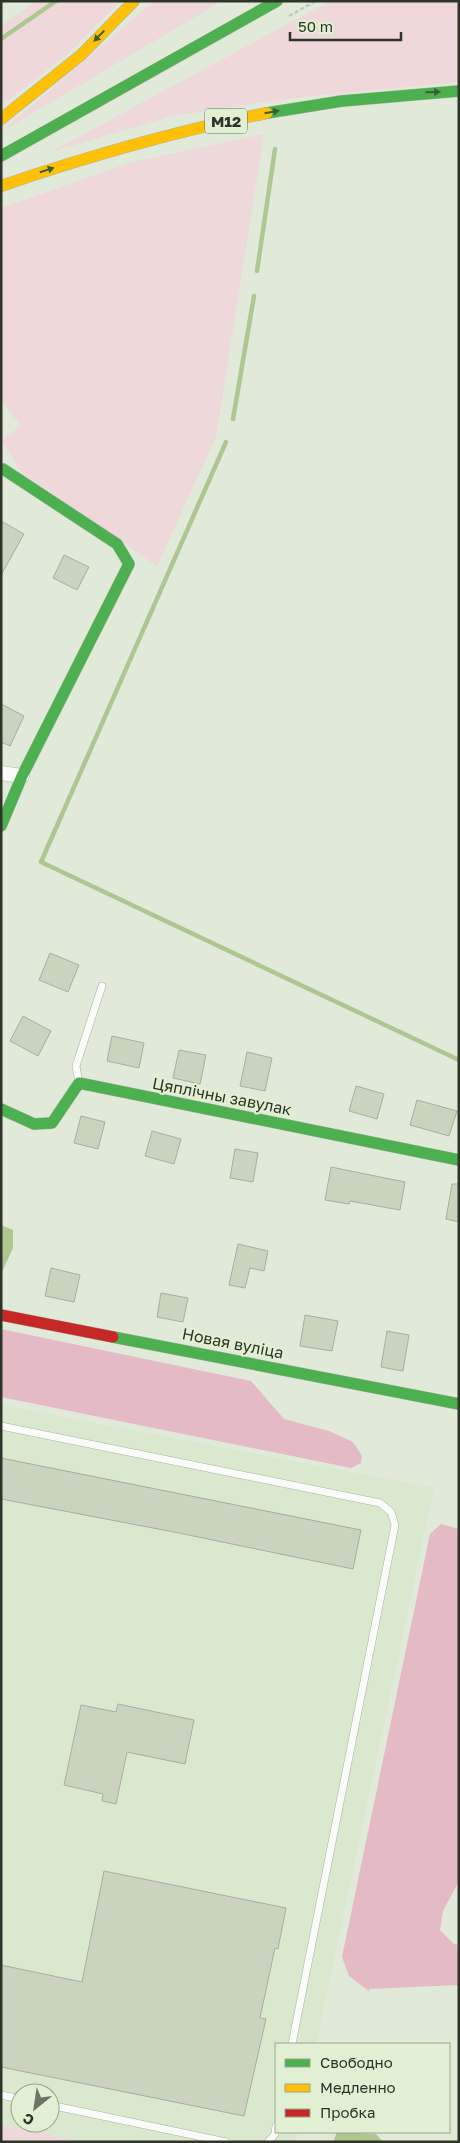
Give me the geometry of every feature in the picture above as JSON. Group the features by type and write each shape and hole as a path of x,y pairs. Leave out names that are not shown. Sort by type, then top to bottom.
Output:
{"main road":[{"path":"1,119 81,55 134,1"},
{"path":"1,156 277,1"},
{"name":"М12","path":"1,186 105,151 230,120 351,98 459,91"},
{"path":"1,826 22,776 129,564 117,544 3,469"},
{"path":"1,1109 34,1124 52,1123 58,1117 70,1092 79,1083"},
{"name":"Цяплічны завулак","path":"79,1083 459,1160"},
{"name":"Новая вуліца","path":"1,1315 459,1404"}],"street":[{"path":"1,773 22,776"}],"lane":[{"path":"79,1083 76,1066 102,986"},
{"path":"1,1426 380,1503 391,1512 395,1525 292,2043"},
{"path":"60,2107 226,2142"}],"shaded area":[{"path":"37,1 121,1 69,53 1,106 1,26"},
{"path":"154,1 222,1 1,132"},
{"path":"330,1 459,1 459,82 293,98 173,116 51,152"},
{"path":"264,134 216,437 157,566 21,472 1,440 21,426 1,400 1,208 132,162"},
{"path":"1,1225 13,1230 13,1248 1,1274"},
{"path":"1,1329 251,1381 284,1419 329,1431 353,1442 362,1456 361,1463 351,1468 1,1397"},
{"path":"1,1405 434,1488 316,2043 275,2043 275,2133 297,2133 295,2142 86,2142 44,2133 60,2133 60,2083 10,2083 10,2126 1,2124"},
{"path":"441,1524 459,1529 459,1881 443,1911 440,1930 454,1944 459,1945 459,1985 369,1989 370,1992 349,1976 342,1957 430,1534"},
{"path":"1,2124 10,2126 10,2133 44,2133 86,2142 1,2142"},
{"path":"337,2133 356,2133 376,2134 383,2142 333,2142"}],"building":[{"path":"1,521 24,534 1,575"},
{"path":"64,555 89,567 77,590 53,578"},
{"path":"1,704 24,716 10,746 1,742"},
{"path":"50,953 79,965 68,992 39,980"},
{"path":"23,1016 51,1031 38,1056 10,1041"},
{"path":"112,1036 144,1043 139,1068 107,1061"},
{"path":"179,1050 206,1055 200,1084 173,1078"},
{"path":"247,1052 272,1058 265,1091 240,1086"},
{"path":"356,1086 384,1094 377,1119 349,1111"},
{"path":"417,1100 457,1111 449,1136 410,1125"},
{"path":"81,1116 105,1122 98,1149 74,1143"},
{"path":"152,1131 181,1139 174,1164 145,1156"},
{"path":"235,1149 258,1153 253,1182 230,1178"},
{"path":"331,1167 405,1182 400,1210 350,1201 349,1204 325,1200"},
{"path":"452,1184 459,1184 459,1222 446,1219"},
{"path":"238,1244 268,1251 264,1271 250,1268 245,1288 229,1285"},
{"path":"51,1268 80,1275 74,1302 45,1296"},
{"path":"161,1293 188,1298 183,1322 157,1317"},
{"path":"305,1315 338,1321 332,1351 300,1346"},
{"path":"387,1331 409,1335 403,1371 381,1367"},
{"path":"1,1458 361,1530 353,1569 1,1499"},
{"path":"118,1704 194,1720 185,1764 127,1752 116,1804 102,1801 103,1794 64,1785 81,1705 116,1712"},
{"path":"104,1871 286,1908 278,1949 275,1948 260,2018 266,2019 244,2116 1,2067 1,1965 82,1982"}],"waterway":[{"path":"1,39 56,1"},
{"path":"257,271 275,149"},
{"path":"233,419 254,296"},
{"path":"226,442 41,862 459,1060"}],"traffic: fast":[{"path":"1,156 277,1"},
{"path":"267,113 342,101 459,91"},
{"path":"1,826 22,776 129,564 117,544 3,469"},
{"path":"1,1109 34,1124 52,1123 79,1083 459,1160"},
{"path":"113,1337 459,1404"}],"traffic: slow":[{"path":"1,119 81,55 134,1"},
{"path":"1,186 133,145 267,113"}],"traffic: jam":[{"path":"1,1315 113,1337"}]}
